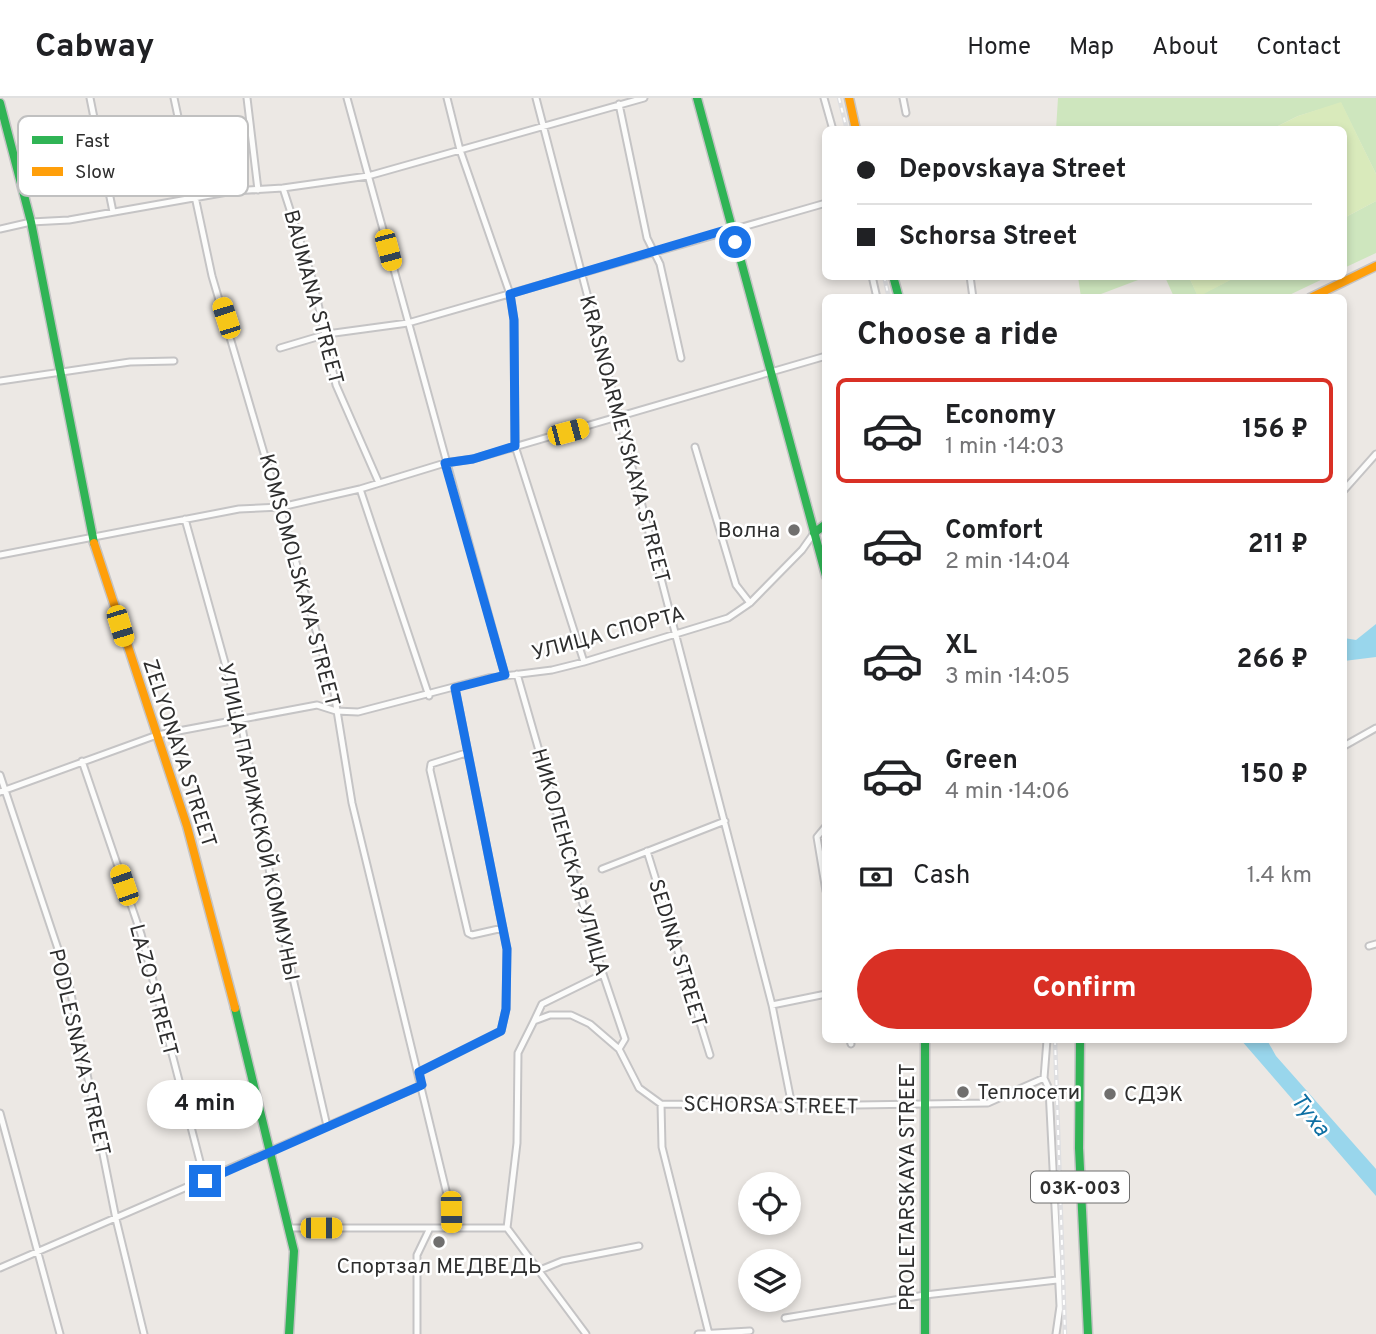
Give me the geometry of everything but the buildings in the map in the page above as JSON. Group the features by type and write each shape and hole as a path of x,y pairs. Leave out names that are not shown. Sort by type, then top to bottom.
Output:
{"street":[{"path":"90,98 94,116"},
{"name":"KOMSOMOLSKAYA STREET","path":"174,98 178,116"},
{"name":"BAUMANA STREET","path":"247,98 258,190"},
{"path":"347,98 505,675"},
{"path":"447,98 460,150 510,294 514,320 515,446 584,662"},
{"name":"KRASNOARMEYSKAYA STREET","path":"536,98 772,1005 792,1106"},
{"path":"248,191 368,176 644,98"},
{"path":"697,98 822,562"},
{"path":"824,98 832,126"},
{"path":"849,98 855,126"},
{"path":"903,98 905,113"},
{"name":"ZELYONAYA STREET","path":"0,103 18,172"},
{"path":"618,104 647,238 660,264 681,358"},
{"name":"BAUMANA STREET","path":"283,188 327,334 336,385 379,483"},
{"name":"ZELYONAYA STREET","path":"24,196 92,536 174,782 218,938 294,1251 289,1334"},
{"path":"110,196 113,212"},
{"path":"0,229 31,222 211,196"},
{"name":"KOMSOMOLSKAYA STREET","path":"195,198 212,276 334,692 335,711 379,919 419,1072 451,1212 451,1228"},
{"path":"280,348 327,334 408,323 822,204"},
{"path":"1318,294 1376,266"},
{"path":"0,555 239,509 281,507 360,489 445,463 473,459 621,418 822,357"},
{"path":"0,381 130,362 174,361"},
{"path":"695,447 736,585 750,603"},
{"path":"1347,487 1376,454"},
{"path":"360,489 429,696"},
{"name":"УЛИЦА ПАРИЖСКОЙ КОММУНЫ","path":"185,519 240,717 275,900 327,1126"},
{"name":"УЛИЦА СПОРТА","path":"2,791 157,735 240,717 317,705 335,711 358,712 505,675 584,662 677,635 728,618 750,603 822,527"},
{"name":"НИКОЛЕНСКАЯ УЛИЦА","path":"517,674 603,974 625,1039 619,1049"},
{"path":"419,1072 501,1031 506,1009 507,949 455,688"},
{"path":"1347,744 1376,728"},
{"path":"466,753 431,764 430,770 468,933 472,935 503,928"},
{"name":"LAZO STREET","path":"82,761 141,934 205,1181"},
{"name":"PODLESNAYA STREET","path":"0,775 2,791 68,979 116,1219 144,1334"},
{"path":"602,869 725,821"},
{"path":"822,831 817,837 822,867"},
{"name":"SEDINA STREET","path":"647,852 710,1055"},
{"path":"1369,946 1376,944"},
{"path":"586,1334 507,1228 517,1143 518,1053 525,1034 542,1004 603,974"},
{"path":"772,1005 822,995"},
{"name":"SCHORSA STREET","path":"534,1021 551,1015 571,1016 590,1024 619,1049 639,1088 661,1104 792,1106 988,1103 1044,1077"},
{"name":"PROLETARSKAYA STREET","path":"925,1043 925,1334"},
{"path":"1047,1043 1044,1077 1049,1089 1056,1280 1060,1306 1056,1334"},
{"name":"03К-003","path":"1080,1043 1079,1148 1088,1334"},
{"path":"0,1268 422,1085"},
{"path":"661,1104 662,1147 692,1259 708,1333"},
{"path":"0,1113 60,1334"},
{"path":"288,1228 507,1228"},
{"path":"417,1334 417,1255 430,1228"},
{"path":"540,1270 562,1261 639,1246"},
{"path":"785,1318 925,1295 1056,1280"},
{"path":"698,1334 750,1331"}],"green space":[{"path":"1058,98 1376,98 1376,174 1341,103 1298,116 1278,126 1056,126"},
{"path":"1341,102 1376,174 1376,201 1347,216 1347,126 1278,126 1298,116"},
{"path":"1376,201 1376,253 1347,267 1347,216"},
{"path":"1079,280 1138,280 1101,294 1081,294"},
{"path":"1166,280 1190,280 1197,294 1173,294"},
{"path":"1190,280 1230,280 1204,294 1197,294"},
{"path":"1230,280 1321,280 1291,294 1202,294"}],"water":[{"path":"1376,624 1376,657 1347,661 1347,638 1356,640"},
{"name":"Туха","path":"1244,1043 1269,1043 1276,1056 1376,1169 1376,1196"}],"railway":[{"path":"839,98 846,126"},
{"path":"885,280 888,294"},
{"path":"1055,1043 1065,1334"}],"traffic: fast":[{"path":"697,98 822,561"},
{"path":"0,103 18,172"},
{"path":"24,196 94,543"},
{"path":"894,280 898,294"},
{"path":"814,533 822,527"},
{"path":"235,1008 294,1251 289,1334"},
{"path":"925,1043 925,1334"},
{"path":"1080,1043 1079,1148 1088,1334"}],"traffic: slow":[{"path":"849,98 855,126"},
{"path":"1318,294 1376,266"},
{"path":"94,543 187,826 235,1008"}],"place":[{"name":"Волна","path":"794,530"},
{"name":"Теплосети","path":"963,1092"},
{"name":"СДЭК","path":"1110,1094"},
{"name":"Спортзал МЕДВЕДЬ","path":"439,1242"}],"route":[{"path":"205,1181 422,1085 419,1072 501,1031 506,1009 507,949 455,688 505,675 445,463 473,459 515,446 514,320 510,294 732,228 735,242"}]}
